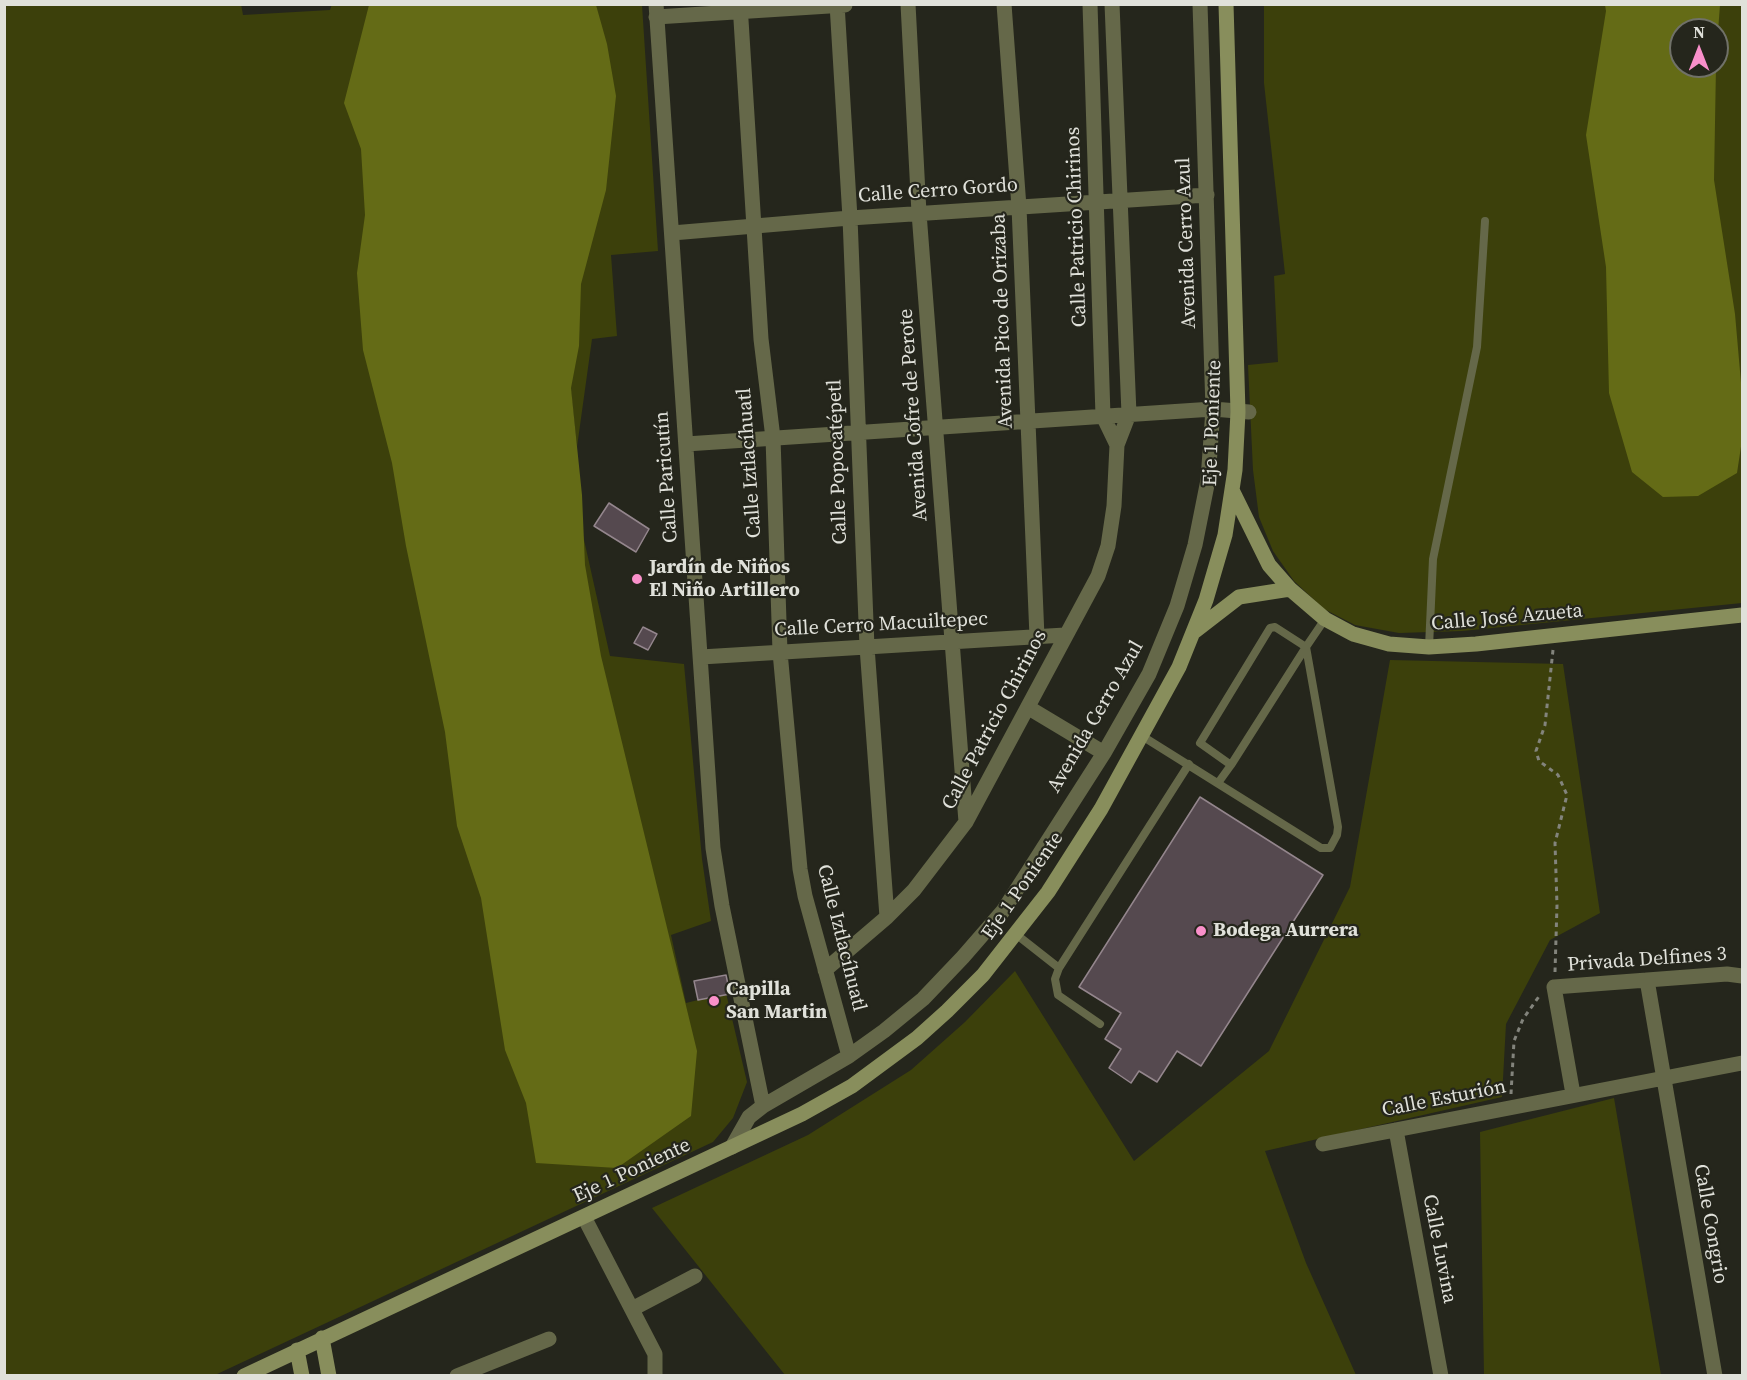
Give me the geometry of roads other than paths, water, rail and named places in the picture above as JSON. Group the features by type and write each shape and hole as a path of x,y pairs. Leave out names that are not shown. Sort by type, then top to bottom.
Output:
{"main road":[{"name":"Eje 1 Poniente","path":"244,1376 802,1114 852,1086 917,1038 983,975 1017,935 1101,809 1142,736 1179,667 1195,631 1217,568 1233,492 1243,412 1226,4"},
{"name":"Calle José Azueta","path":"1233,492 1269,565 1290,589 1325,619 1353,634 1389,644 1429,647 1743,615"},
{"path":"1195,631 1239,597 1290,589"},
{"path":"322,1338 329,1376"},
{"path":"297,1350 302,1376"}],"street":[{"path":"656,11 845,4"},
{"name":"Avenida Cofre de Perote","path":"908,4 919,213 966,822"},
{"name":"Avenida Pico de Orizaba","path":"1004,4 1019,207 1037,637"},
{"name":"Calle Patricio Chirinos","path":"1090,4 1103,417 1117,445"},
{"name":"Calle Patricio Chirinos","path":"825,970 887,917 933,868 966,822 1098,576 1108,546 1114,506 1117,445 1129,414 1112,4"},
{"name":"Avenida Cerro Azul","path":"763,1106 849,1056 884,1031 923,999 1003,910 1104,753 1149,674 1177,606 1195,545 1208,480 1213,409 1208,195 1200,4"},
{"name":"Calle Popocatépetl","path":"837,5 850,218 867,647 887,917"},
{"name":"Calle Iztlacíhuatl","path":"740,8 761,339 773,438 780,652 800,869 849,1056"},
{"name":"Calle Paricutín","path":"656,11 717,879 763,1106"},
{"path":"1093,89 1116,87"},
{"name":"Calle Cerro Gordo","path":"672,233 919,213 1208,195"},
{"path":"686,444 1213,409 1243,412"},
{"name":"Calle Cerro Macuiltepec","path":"701,657 1065,635"},
{"path":"1029,708 1104,753"},
{"name":"Privada Delfines 3","path":"1573,1094 1554,987 1727,974 1743,976"},
{"name":"Calle Congrio","path":"1647,980 1715,1376"},
{"name":"Calle Esturión","path":"1323,1144 1743,1063"},
{"path":"732,1147 749,1117 763,1106"},
{"name":"Calle Luvina","path":"1396,1130 1441,1376"},
{"path":"584,1217 655,1354 655,1376"},
{"path":"632,1309 694,1275"},
{"path":"457,1376 549,1339"}],"lane":[{"path":"1429,647 1433,560 1477,347 1485,221"},
{"path":"1218,783 1325,619"},
{"path":"1142,736 1321,848 1330,848 1337,835 1338,827 1306,647 1278,628 1270,628 1200,743 1231,765"},
{"path":"1100,1024 1058,995 1055,979 1059,968 1189,764"},
{"path":"1017,935 1059,968"}],"place":[{"name":"Jardín de Niños El Niño Artillero","path":"637,579"},
{"name":"Bodega Aurrera","path":"1201,931"},
{"name":"Capilla San Martin","path":"714,1001"}]}
